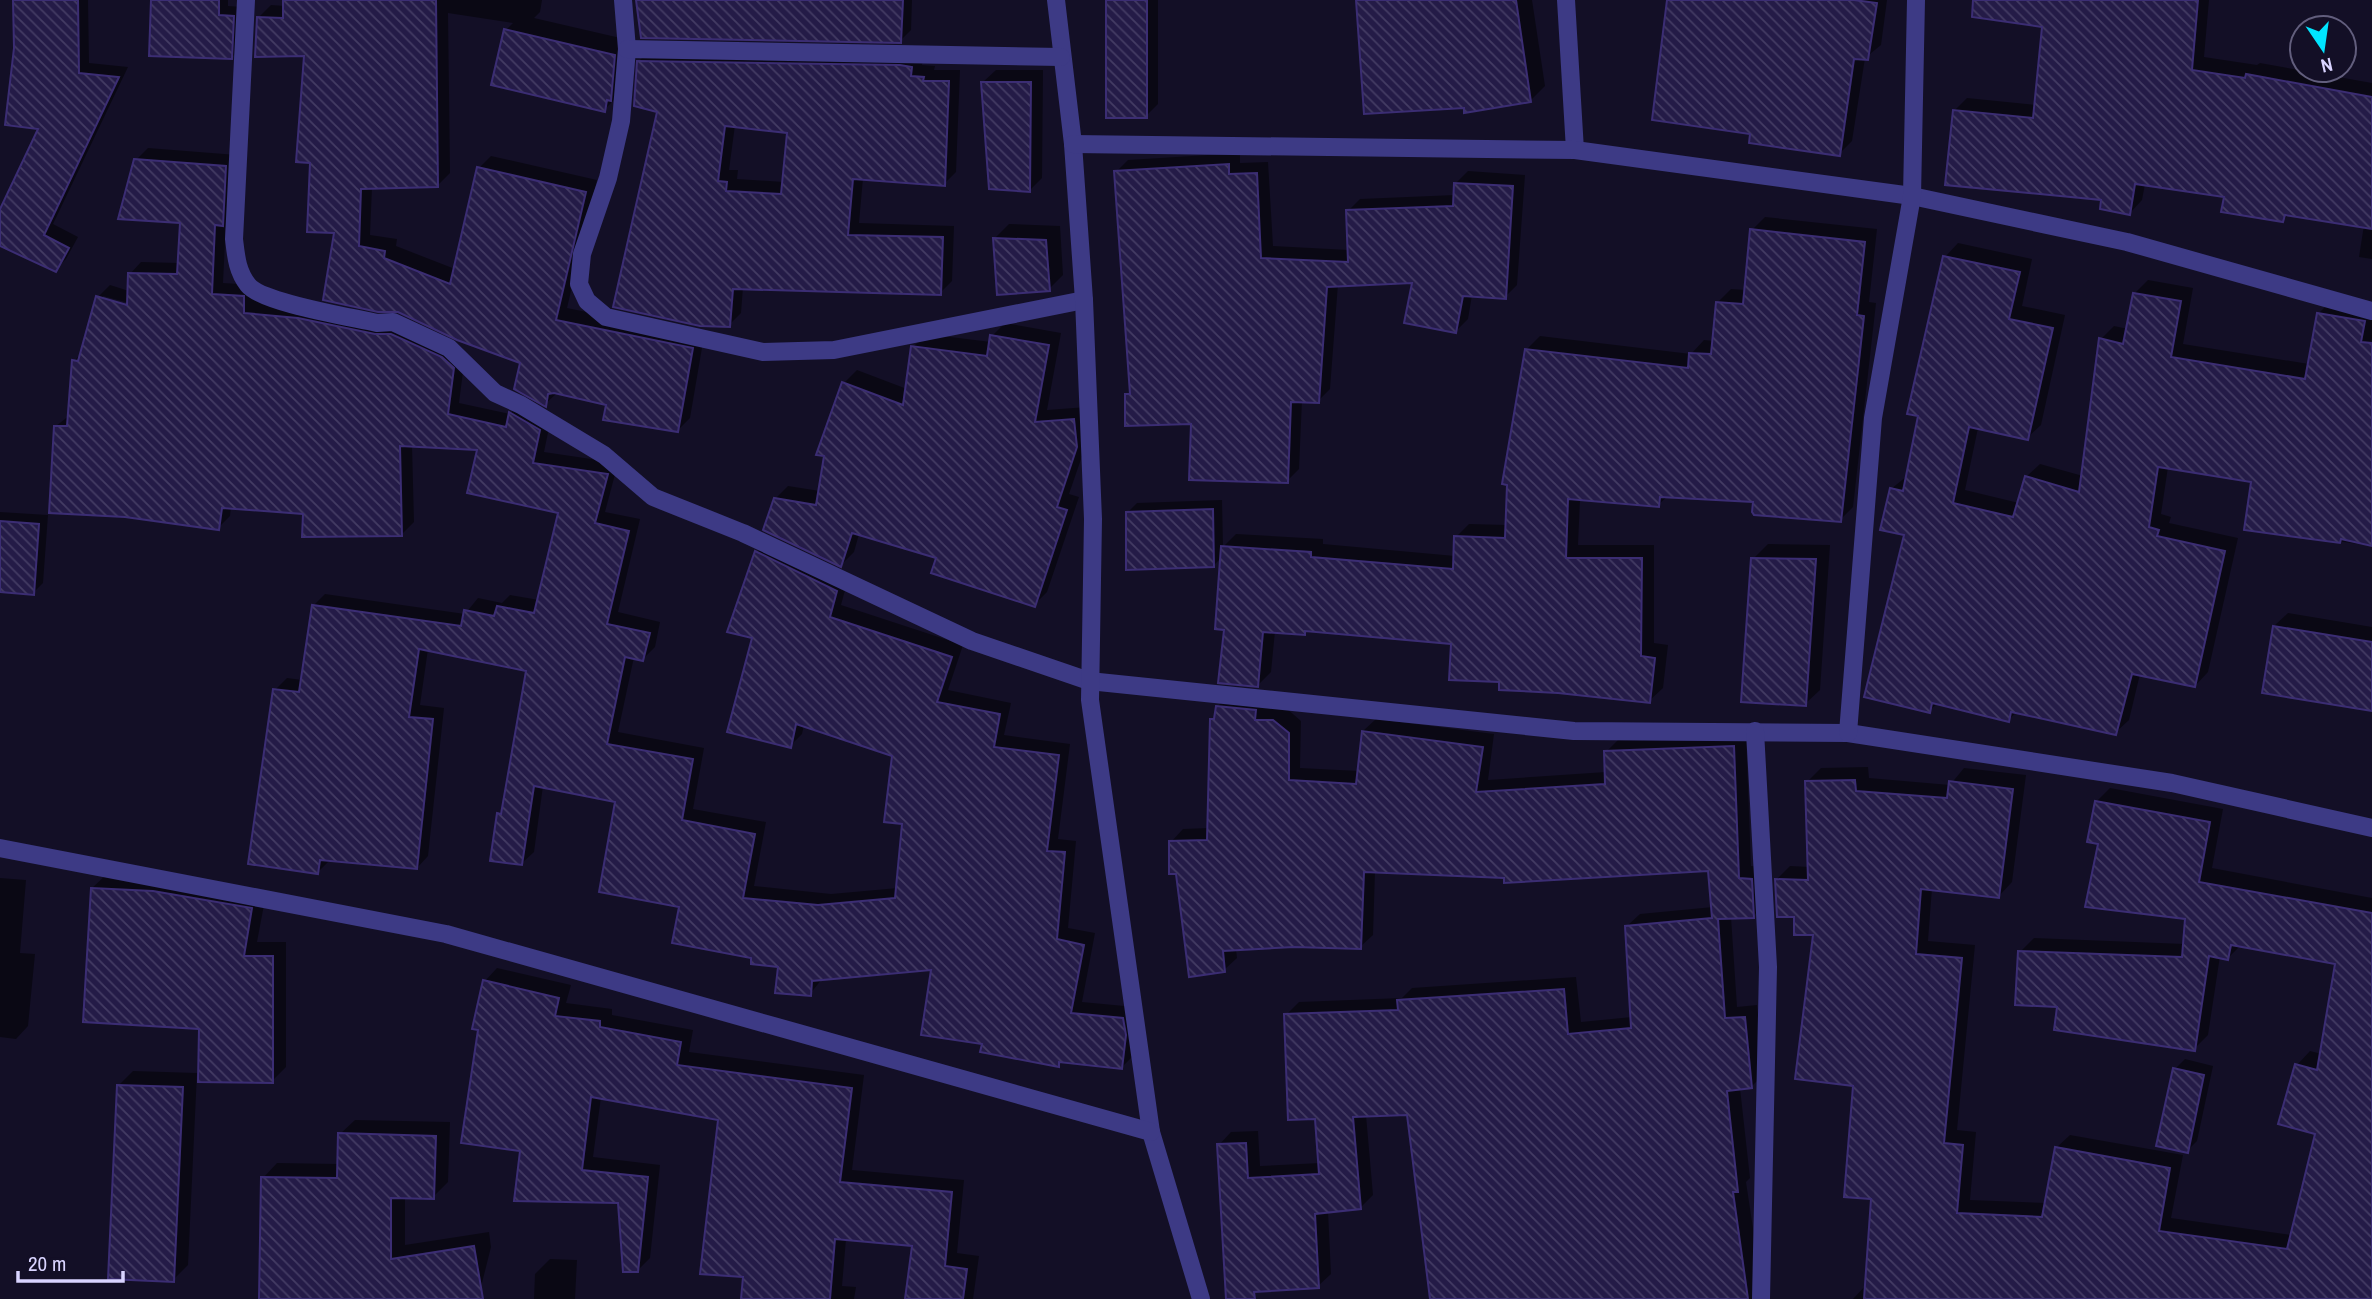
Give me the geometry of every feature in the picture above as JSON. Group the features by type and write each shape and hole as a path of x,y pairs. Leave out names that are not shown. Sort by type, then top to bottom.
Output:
{"street":[{"path":"246,0 234,239 238,267 250,287 269,298 377,323 393,322 449,348 495,393 521,405 604,455 653,497 743,533 972,641 1089,681 1574,731 1847,733 2172,783 2372,828"},
{"path":"623,0 627,49 621,121 608,178 582,254 579,284 587,301 606,317 763,352 798,353 834,350 1084,300"},
{"path":"1056,0 1073,144 1084,300 1093,519 1089,681 1151,1132 1201,1299"},
{"path":"1566,0 1575,149"},
{"path":"1847,733 1873,418 1912,195 1916,0"},
{"path":"627,49 1061,57"},
{"path":"1073,144 1575,149 1912,195 2127,242 2372,311"},
{"path":"1755,731 1768,967 1761,1299"},
{"path":"0,848 446,934 1151,1132"}],"building":[{"path":"13,0 78,0 79,73 119,77 44,235 69,248 56,272 0,246 0,209 38,129 5,125 14,48"},
{"path":"151,0 219,0 219,15 234,16 232,59 149,56"},
{"path":"283,0 436,0 438,187 361,189 359,246 385,251 384,258 450,284 477,167 586,192 556,320 693,348 678,432 603,420 606,405 554,393 548,394 546,407 514,389 520,363 457,340 398,312 378,312 323,300 334,233 307,232 310,163 296,162 304,56 255,57 257,17 283,18"},
{"path":"636,0 903,0 901,43 641,38"},
{"path":"1106,0 1147,0 1147,118 1106,118"},
{"path":"1356,0 1516,0 1531,102 1464,113 1464,108 1364,114"},
{"path":"1667,0 1854,0 1877,3 1868,60 1854,59 1840,156 1749,143 1750,134 1652,120"},
{"path":"1973,0 2198,0 2192,70 2245,78 2246,74 2288,82 2288,84 2372,97 2372,229 2285,215 2283,222 2221,212 2224,197 2135,184 2130,215 2100,209 2101,200 1945,185 1953,110 2033,118 2042,27 1972,17"},
{"path":"504,29 615,55 611,101 607,100 605,112 491,85"},
{"path":"637,61 900,65 912,67 911,76 924,77 923,81 949,81 945,186 853,179 848,235 943,237 941,295 733,289 730,327 700,326 613,307 657,112 634,106","holes":["725,126 787,133 781,194 726,191 727,182 718,181"]},
{"path":"981,82 1031,82 1030,192 989,189"},
{"path":"134,159 226,166 223,226 215,225 212,294 244,296 244,313 298,318 375,334 391,334 442,357 454,368 448,414 506,427 509,412 540,430 533,463 608,474 595,523 629,531 607,624 650,633 643,661 625,657 607,744 693,759 682,820 755,834 743,898 818,905 895,898 902,824 884,822 892,756 796,724 791,748 727,732 752,638 727,632 755,551 837,591 830,617 952,657 937,702 1000,714 994,747 1059,755 1047,851 1065,852 1057,939 1084,945 1071,1013 1123,1018 1126,1035 1122,1069 1059,1062 1059,1067 980,1052 982,1044 921,1035 931,970 812,981 811,996 775,993 778,967 751,964 751,958 672,943 679,907 599,892 615,802 534,786 522,865 490,861 526,671 419,649 409,717 433,719 417,869 320,860 318,874 248,864 273,689 299,692 312,605 461,626 464,610 494,616 497,606 534,613 558,513 467,493 477,450 400,446 402,536 302,537 303,514 222,508 219,530 125,517 49,513 54,426 67,426 72,360 78,361 96,296 127,305 128,273 177,274 180,223 118,219"},
{"path":"1229,164 1229,174 1257,173 1261,258 1348,262 1346,210 1453,206 1454,183 1513,186 1506,299 1463,296 1456,333 1404,323 1412,283 1327,287 1319,403 1291,402 1288,483 1189,480 1191,424 1125,426 1125,394 1130,394 1114,171"},
{"path":"1750,229 1865,242 1857,315 1864,316 1841,522 1754,515 1753,502 1660,497 1659,507 1568,499 1566,558 1642,558 1641,656 1655,658 1650,703 1499,690 1499,682 1449,680 1451,644 1305,631 1305,635 1263,632 1258,687 1218,683 1224,630 1215,629 1221,546 1311,552 1311,557 1453,569 1454,536 1505,538 1507,485 1502,484 1525,349 1688,368 1689,353 1711,354 1716,302 1743,304"},
{"path":"993,238 1046,240 1050,291 997,295"},
{"path":"1943,256 2020,272 2009,319 2053,328 2028,440 1969,427 1953,503 2013,517 2025,476 2079,492 2099,338 2123,344 2133,293 2181,301 2171,357 2305,379 2317,313 2365,321 2361,342 2372,343 2372,546 2341,539 2340,543 2244,530 2251,482 2158,467 2149,527 2159,530 2157,536 2225,551 2195,687 2132,674 2116,735 2011,712 2009,722 1932,703 1930,713 1864,697 1904,535 1880,530 1890,488 1903,491 1918,416 1907,414"},
{"path":"990,335 1049,345 1035,422 1074,419 1077,447 1057,507 1067,510 1035,607 931,573 936,558 852,533 841,567 763,530 774,498 816,505 824,456 816,455 842,382 903,405 911,346 987,356"},
{"path":"1213,509 1214,567 1126,570 1126,512"},
{"path":"0,521 39,524 34,595 0,592"},
{"path":"1751,558 1816,559 1806,706 1741,702"},
{"path":"2273,626 2372,642 2372,711 2262,693"},
{"path":"1216,706 1256,710 1255,720 1273,720 1289,733 1289,780 1356,784 1362,731 1483,747 1476,792 1605,784 1604,751 1734,746 1739,878 1752,879 1754,918 1718,919 1725,1018 1745,1017 1752,1088 1727,1091 1738,1192 1733,1192 1748,1299 1430,1299 1407,1115 1353,1117 1361,1209 1315,1214 1319,1288 1254,1292 1255,1299 1226,1299 1217,1144 1246,1143 1248,1178 1319,1174 1315,1119 1288,1120 1284,1014 1398,1010 1397,1000 1564,989 1568,1034 1631,1028 1625,926 1712,918 1708,871 1504,883 1504,878 1364,872 1361,949 1294,947 1223,951 1225,972 1189,977 1176,874 1169,874 1169,841 1207,840 1210,719 1214,719"},
{"path":"1855,780 1856,791 1947,798 1949,781 2013,789 1999,898 1921,889 1916,954 1962,958 1944,1143 1963,1145 1957,1213 2042,1217 2055,1147 2170,1168 2159,1231 2287,1249 2315,1134 2278,1124 2295,1064 2317,1070 2335,964 2231,945 2228,960 2209,956 2195,1051 2054,1030 2057,1007 2015,1005 2018,951 2182,957 2185,919 2085,907 2098,844 2087,842 2095,801 2210,822 2199,882 2372,913 2372,1299 1864,1299 1871,1199 1844,1197 1853,1086 1795,1079 1813,935 1794,935 1794,917 1777,917 1775,879 1808,880 1805,781"},
{"path":"91,888 153,891 252,908 244,956 273,956 273,1083 198,1082 199,1029 83,1022"},
{"path":"483,980 559,998 555,1016 600,1021 600,1027 681,1042 677,1065 852,1088 840,1182 952,1192 945,1266 967,1269 963,1299 905,1299 912,1246 835,1239 830,1299 741,1299 743,1277 700,1274 718,1120 591,1097 582,1170 648,1177 638,1272 623,1272 618,1203 514,1201 520,1151 461,1143 478,1030 472,1029"},
{"path":"2173,1068 2204,1075 2188,1153 2156,1146"},
{"path":"117,1085 183,1087 174,1282 108,1279"},
{"path":"338,1133 436,1136 434,1199 391,1198 391,1259 474,1246 483,1299 259,1299 261,1177 337,1178"}]}
